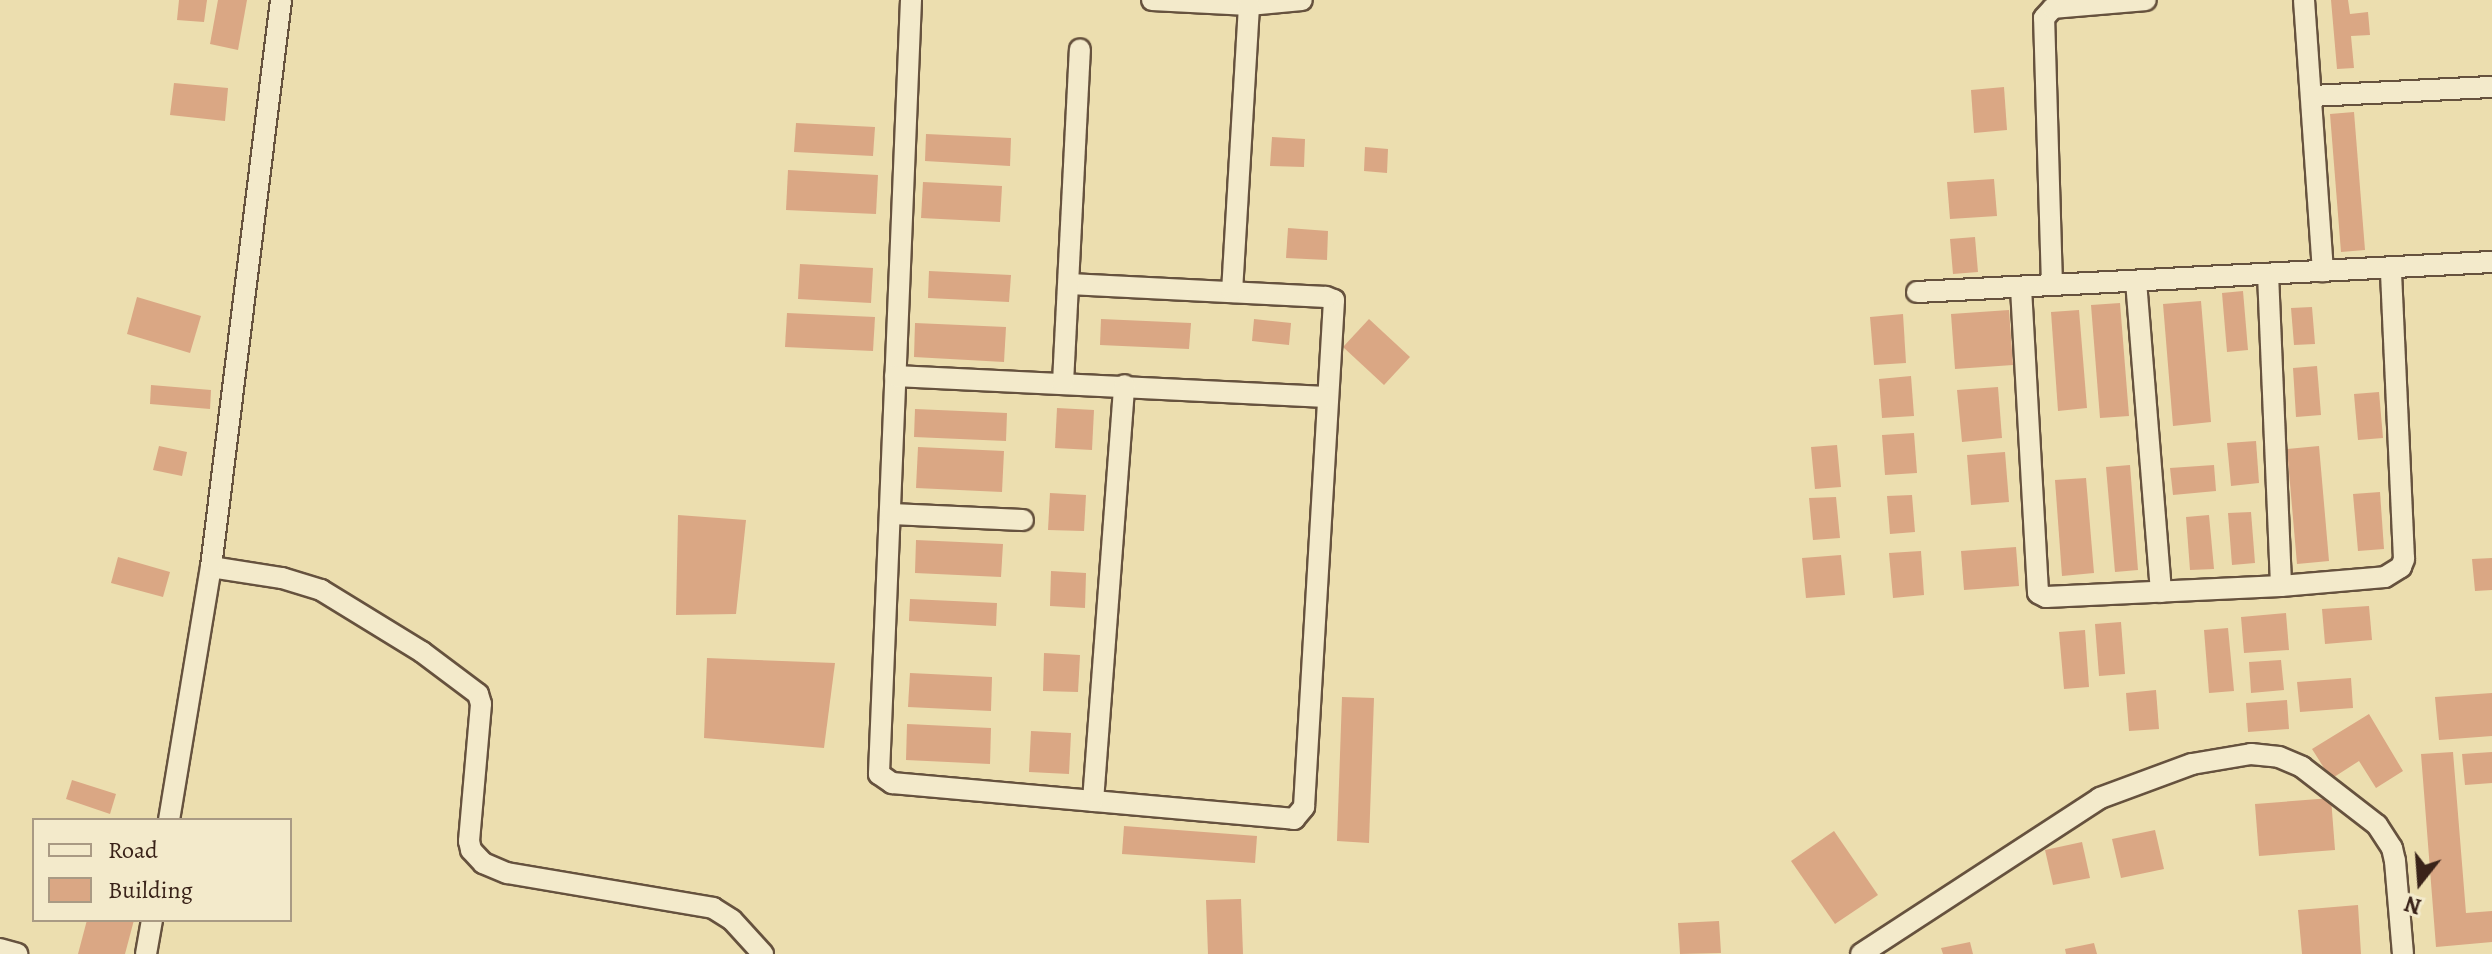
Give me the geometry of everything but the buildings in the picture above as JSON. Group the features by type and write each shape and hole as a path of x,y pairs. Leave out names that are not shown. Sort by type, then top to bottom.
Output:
{"street":[{"path":"169,818 211,567 281,0"},
{"path":"911,0 881,777 892,783 1289,820 1302,813 1334,300 1326,297 1069,284"},
{"path":"1152,0 1249,5 1302,0"},
{"path":"2052,285 2044,18 2053,8 2146,0"},
{"path":"2304,0 2323,271"},
{"path":"1232,292 1249,5"},
{"path":"1063,383 1080,49"},
{"path":"2312,96 2492,87"},
{"path":"1917,292 2492,262"},
{"path":"2021,288 2038,593 2046,597 2281,586 2385,577 2401,567 2391,268"},
{"path":"2268,274 2281,586"},
{"path":"2136,281 2161,592"},
{"path":"895,376 1326,397"},
{"path":"1093,801 1124,385"},
{"path":"891,514 1023,520"},
{"path":"211,567 282,578 321,590 422,652 478,694 481,704 469,841 471,850 483,863 507,873 713,908 732,920 763,954"},
{"path":"1861,954 2100,798 2192,764 2251,754 2279,757 2302,767 2355,804 2377,825 2395,861 2403,954"},
{"path":"146,954 152,922"},
{"path":"0,949 17,954"}]}
